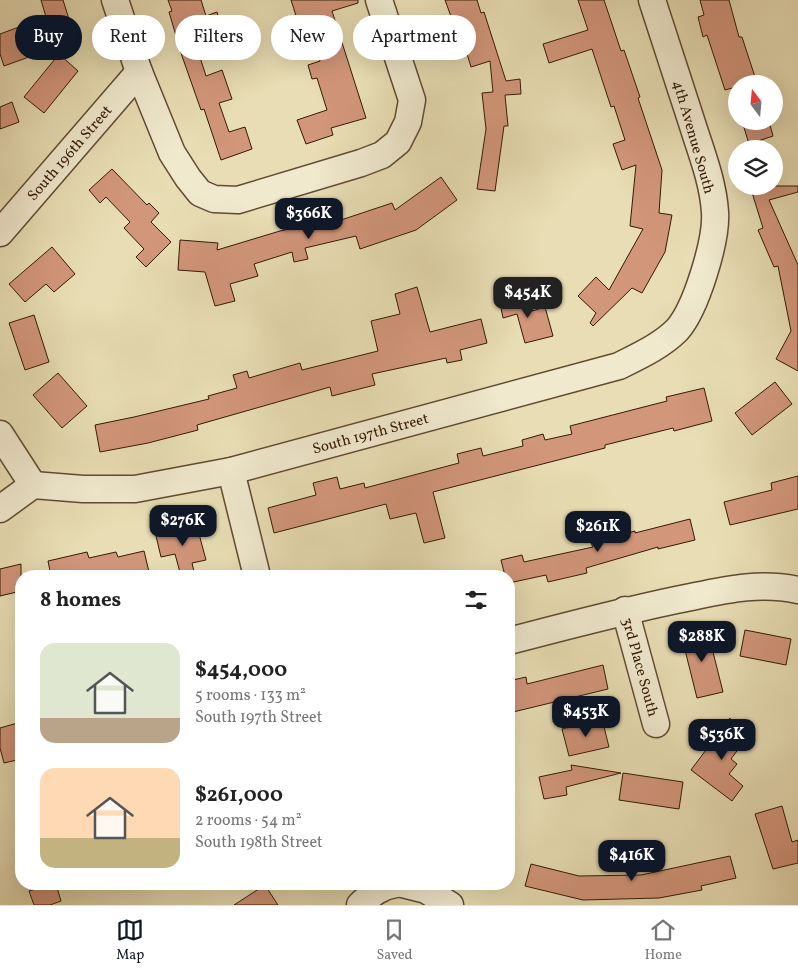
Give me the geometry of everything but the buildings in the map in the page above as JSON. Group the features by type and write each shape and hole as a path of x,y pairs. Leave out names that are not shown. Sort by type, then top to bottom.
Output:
{"street":[{"path":"114,0 139,72 172,153 200,193 214,199 238,200 361,163 382,155 398,142 408,122 412,100 379,0"},
{"name":"4th Avenue South","path":"652,0 708,175 715,213 710,253 703,276"},
{"name":"South 196th Street","path":"0,233 139,72"},
{"name":"South 197th Street","path":"33,484 83,489 135,489 231,471 619,366 651,350 677,330 689,312 703,276"},
{"path":"0,434 33,484 0,509"},
{"path":"231,471 256,570"},
{"path":"515,639 625,610 746,586 779,586 798,590"},
{"name":"3rd Place South","path":"625,610 656,724"},
{"path":"360,905 370,894 378,890"},
{"path":"426,890 450,905"}]}
